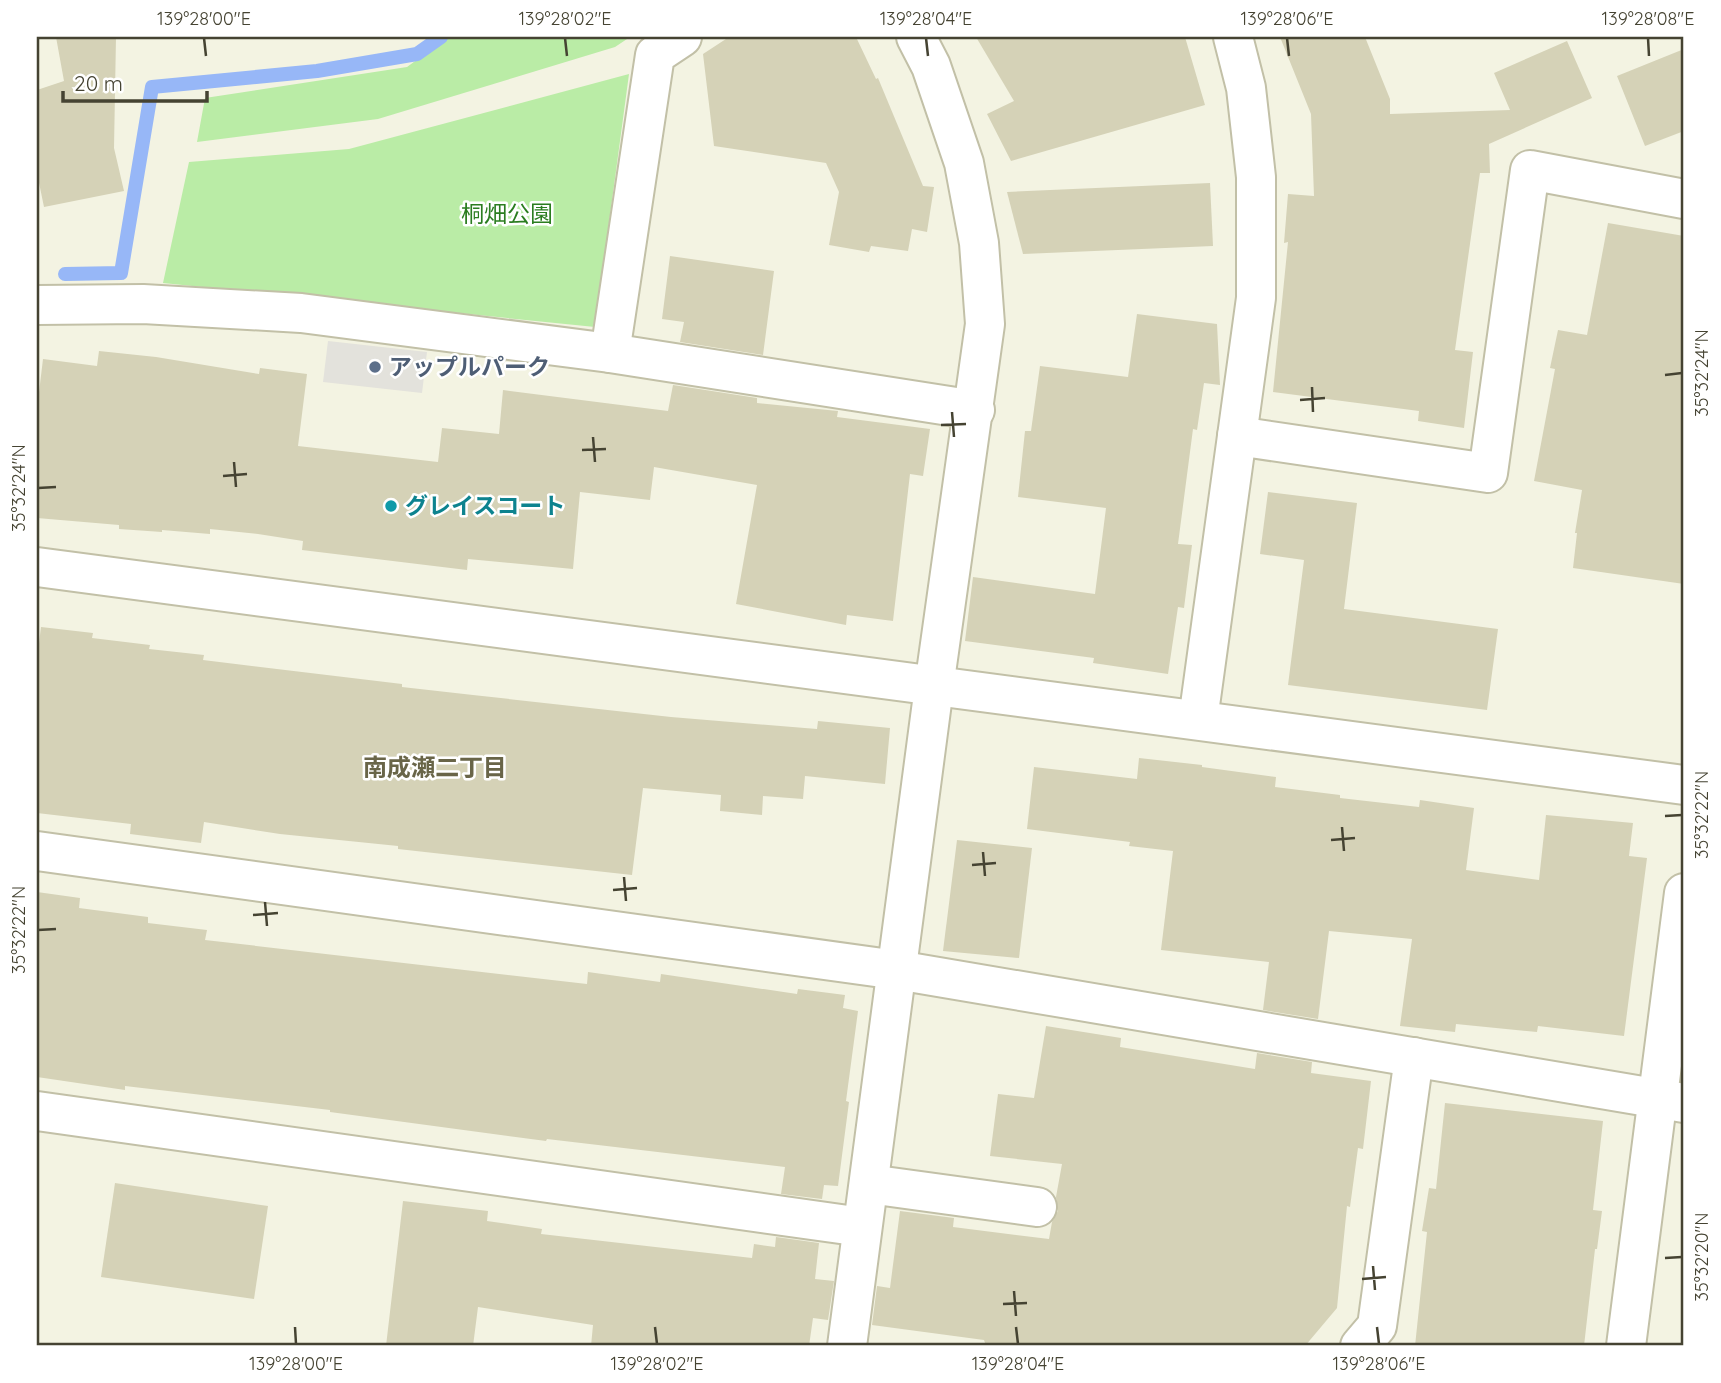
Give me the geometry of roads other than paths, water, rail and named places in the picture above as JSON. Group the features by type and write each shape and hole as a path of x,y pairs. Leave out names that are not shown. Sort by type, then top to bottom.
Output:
{"street":[{"path":"610,353 655,55 682,37"},
{"path":"846,1346 985,324 979,243 964,163 931,66 916,37"},
{"path":"1198,720 1256,298 1256,177 1246,88 1233,37"},
{"path":"1237,436 1488,473 1530,170 1684,199"},
{"path":"37,305 143,304 300,313 610,353 975,410"},
{"path":"37,567 1684,785"},
{"path":"37,851 897,970 1671,1101"},
{"path":"1626,1346 1671,1101 1684,893"},
{"path":"1360,1346 1377,1326 1413,1057"},
{"path":"37,1111 862,1227"},
{"path":"869,1184 1037,1207"}],"waterway":[{"path":"65,274 121,273 152,87 317,71 417,54 441,37"}],"place":[{"name":"アップルパーク","path":"375,367"},
{"name":"グレイスコート","path":"391,506"}],"district":[{"name":"南成瀬二丁目","path":"435,768"}],"park label":[{"name":"桐畑公園","path":"507,214"}]}
